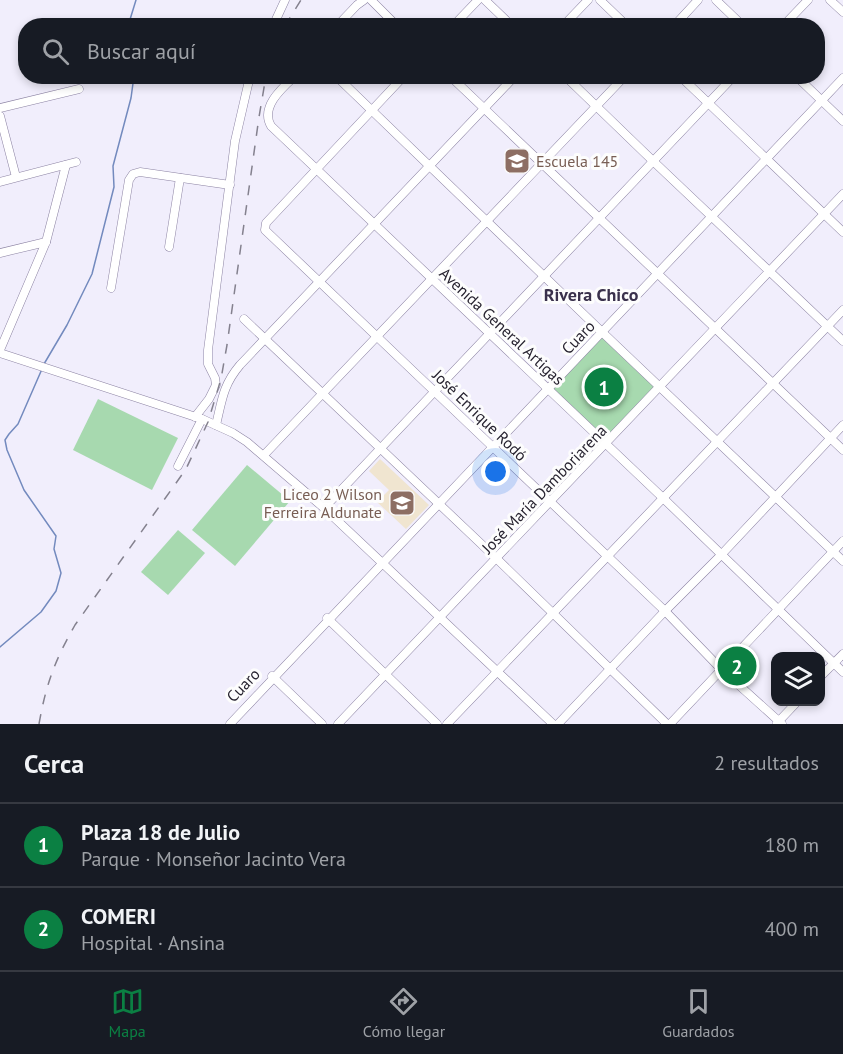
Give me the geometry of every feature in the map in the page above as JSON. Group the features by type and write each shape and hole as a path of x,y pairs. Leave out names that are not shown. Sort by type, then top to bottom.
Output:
{"street":[{"path":"277,18 285,0"},
{"path":"344,18 364,0"},
{"path":"372,0 389,18"},
{"path":"461,18 478,0"},
{"path":"485,0 504,18"},
{"path":"571,18 588,0"},
{"path":"600,0 619,18"},
{"path":"681,18 698,0"},
{"path":"716,0 735,18"},
{"path":"791,18 808,0"},
{"path":"830,0 843,12"},
{"name":"Cuaro","path":"224,724 327,619 377,564 383,562 439,504 843,78"},
{"path":"206,421 209,399 216,385 208,363 208,350 235,141 248,84"},
{"name":"Avenida General Artigas","path":"287,84 269,108 267,118 271,126 843,672"},
{"path":"344,84 843,561"},
{"path":"316,169 397,84"},
{"path":"459,84 843,450"},
{"path":"178,466 225,390 231,375 508,84"},
{"path":"574,84 843,341"},
{"path":"264,455 618,84"},
{"path":"688,84 843,232"},
{"path":"324,508 726,84"},
{"path":"804,84 843,121"},
{"path":"0,108 80,89"},
{"path":"0,116 16,177"},
{"path":"0,182 76,162"},
{"path":"66,165 46,242 0,352 206,421 247,442 383,562 553,724"},
{"name":"José Enrique Rodó","path":"316,169 266,222 267,233 608,556 721,669 779,723"},
{"path":"111,288 129,180 133,174 140,172 230,185"},
{"path":"169,247 180,178"},
{"name":"José María Damboriarena","path":"338,724 843,194"},
{"path":"0,254 46,242"},
{"path":"447,724 843,310"},
{"path":"244,320 669,724 843,541"},
{"path":"558,724 843,425"},
{"path":"327,619 437,724"},
{"path":"825,672 843,654"},
{"path":"272,676 322,724"},
{"name":"Cuaro","path":"230,724 272,676"},
{"path":"779,723 794,706"}],"shaded area":[{"name":"Liceo 2 Wilson Ferreira Aldunate","path":"380,459 429,505 406,529 377,502 389,490 369,471"}],"green space":[{"path":"603,336 656,386 605,438 552,388"},
{"path":"98,399 178,438 152,490 73,450"},
{"path":"247,465 290,501 235,566 192,530"},
{"path":"178,530 205,553 168,595 141,572"}],"waterway":[{"path":"130,18 136,0"},
{"path":"44,364 67,325 92,274 114,187 113,166 133,84"},
{"path":"0,647 41,612 56,591 61,573 54,549 56,536 24,490 5,440 18,424 42,369"}],"railway":[{"path":"290,18 301,0"},
{"path":"39,724 52,673 75,625 186,469 208,422 221,379 227,345 265,84"}],"place":[{"name":"Escuela 145","path":"517,161"},
{"name":"Plaza 18 de Julio","path":"604,387"},
{"name":"Liceo 2 Wilson Ferreira Aldunate","path":"402,503"},
{"name":"COMERI","path":"737,666"}],"district":[{"name":"Rivera Chico","path":"591,294"}]}
